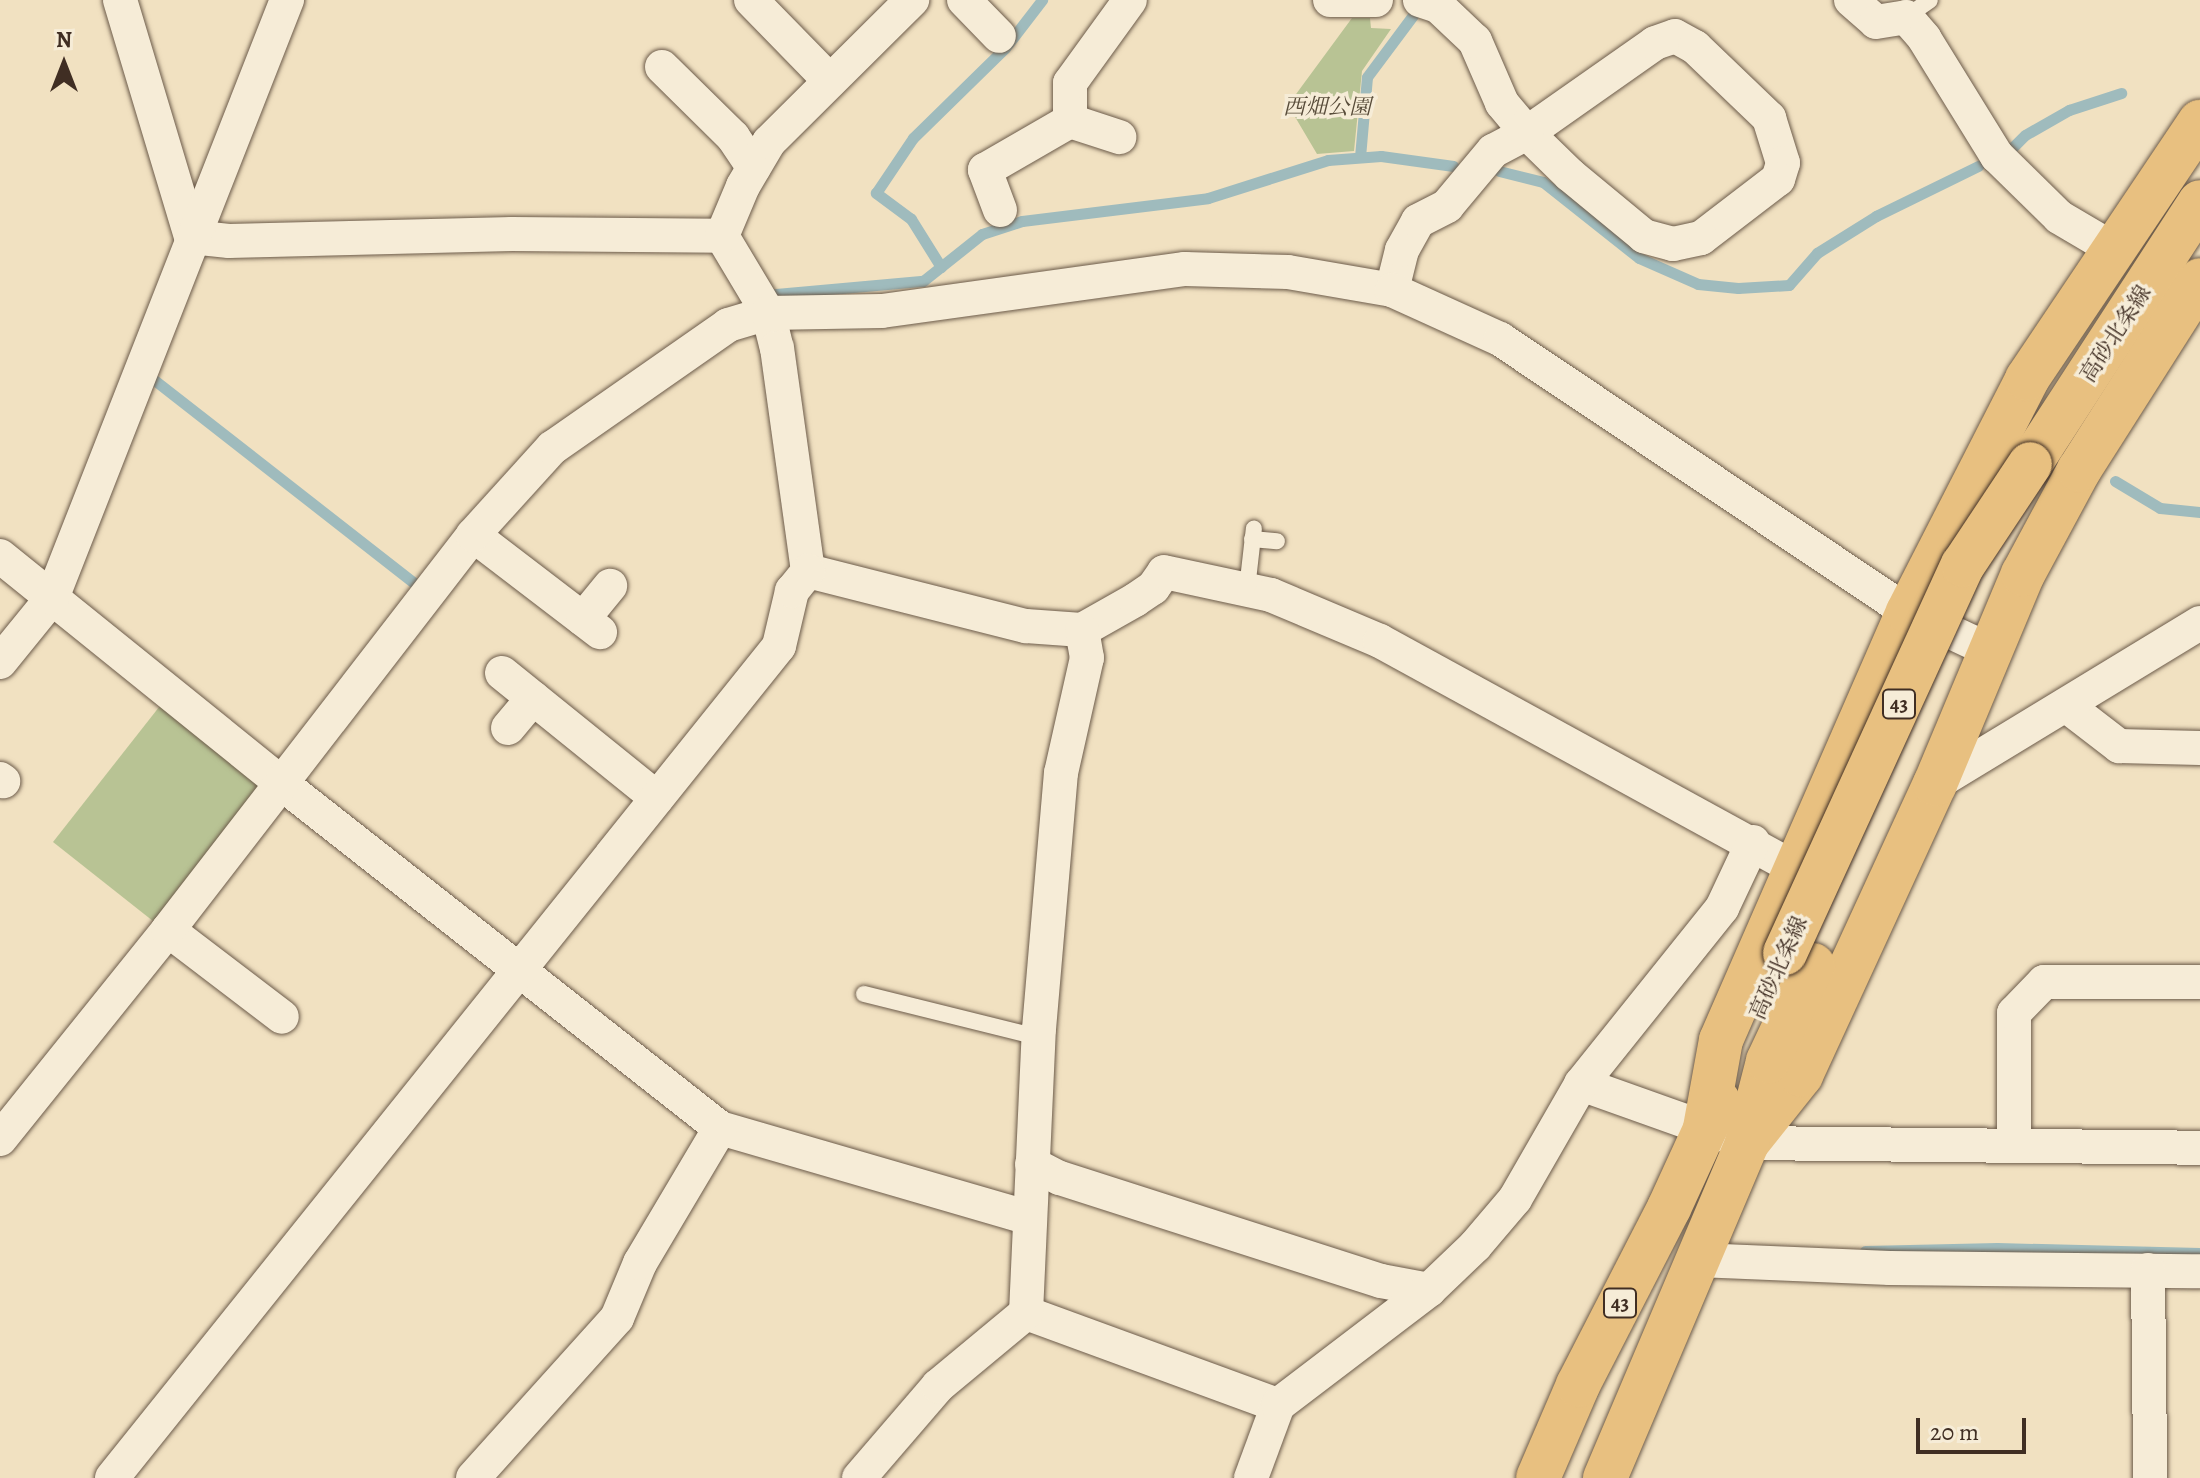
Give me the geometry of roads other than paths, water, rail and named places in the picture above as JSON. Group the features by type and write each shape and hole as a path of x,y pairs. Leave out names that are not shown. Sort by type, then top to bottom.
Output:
{"main road":[{"path":"1705,1128 1721,1040 1908,612 2027,379 2200,122"},
{"name":"高砂北条線","path":"1538,1478 1578,1385 1669,1208 1705,1128 1799,959 1991,577 2030,464 2200,202"},
{"path":"1747,1143 1801,1075 1935,784 2023,574 2079,470 2200,280"},
{"name":"高砂北条線","path":"1605,1478 1747,1143 1799,959"}],"street":[{"path":"120,0 191,237"},
{"path":"0,662 52,598 191,237 214,190 287,0"},
{"path":"751,0 830,81"},
{"path":"722,236 769,142 912,0"},
{"path":"964,0 999,36"},
{"path":"1070,121 1070,83 1130,0"},
{"path":"1330,0 1376,0"},
{"path":"1392,290 1402,250 1418,221 1447,206 1493,151 1527,133 1655,43 1675,36 1695,47 1769,118 1783,163 1778,179 1701,238 1673,244 1644,236 1570,175 1527,133 1502,103 1475,41 1438,6 1420,0"},
{"path":"1851,0 1876,22 1918,8 1924,38 1997,156 2059,217 2115,250"},
{"path":"662,67 733,137 754,168"},
{"path":"1000,210 985,170 1070,121 1119,137"},
{"path":"191,237 229,241 512,234 722,236"},
{"path":"112,1478 779,646 792,591 808,571 777,348 768,313 722,236"},
{"path":"0,1139 168,930 473,535 552,448 728,325 768,313 882,311 1185,269 1288,272 1392,290 1500,339 1908,612 1989,650"},
{"path":"473,535 591,626 610,586"},
{"path":"0,556 281,783 720,1128 1029,1218"},
{"path":"808,571 1026,626 1082,630 1144,594 1164,572 1271,595 1380,641 1753,842 1795,868"},
{"path":"1935,784 2200,623"},
{"path":"859,1478 938,1386 1026,1313 1038,1037 1061,773 1087,658 1082,630"},
{"path":"502,673 657,798"},
{"path":"508,728 533,698"},
{"path":"2067,706 2119,746 2200,748"},
{"path":"1251,1478 1278,1405 1429,1290 1475,1246 1515,1199 1581,1084 1722,908 1753,842"},
{"path":"168,930 282,1017"},
{"path":"2014,1146 2014,1013 2044,982 2200,982"},
{"path":"1581,1084 1747,1143 2200,1148"},
{"path":"473,1478 617,1318 640,1263 720,1128"},
{"path":"1032,1164 1060,1178 1381,1281 1429,1290"},
{"path":"1698,1260 1890,1268 2200,1271"},
{"path":"2148,1270 2150,1478"},
{"path":"1026,1313 1278,1405"}],"lane":[{"path":"1247,589 1253,534 1277,541"},
{"path":"864,994 1038,1037"}],"waterway":[{"path":"941,267 911,219 876,193 913,138 1005,48 1042,0"},
{"path":"1360,157 1367,77 1414,14"},
{"path":"2010,150 2025,135 2069,110 2121,93"},
{"path":"776,294 923,281 982,234 1022,221 1208,198 1328,160 1381,156 1453,166"},
{"path":"1499,171 1543,182 1639,258 1698,284 1738,288 1789,285 1817,253 1876,216 1978,166"},
{"path":"153,379 418,586"},
{"path":"2115,481 2160,508 2200,512"},
{"path":"1865,1251 1997,1248 2200,1253"}],"park label":[{"name":"西畑公園","path":"1327,108"}]}
